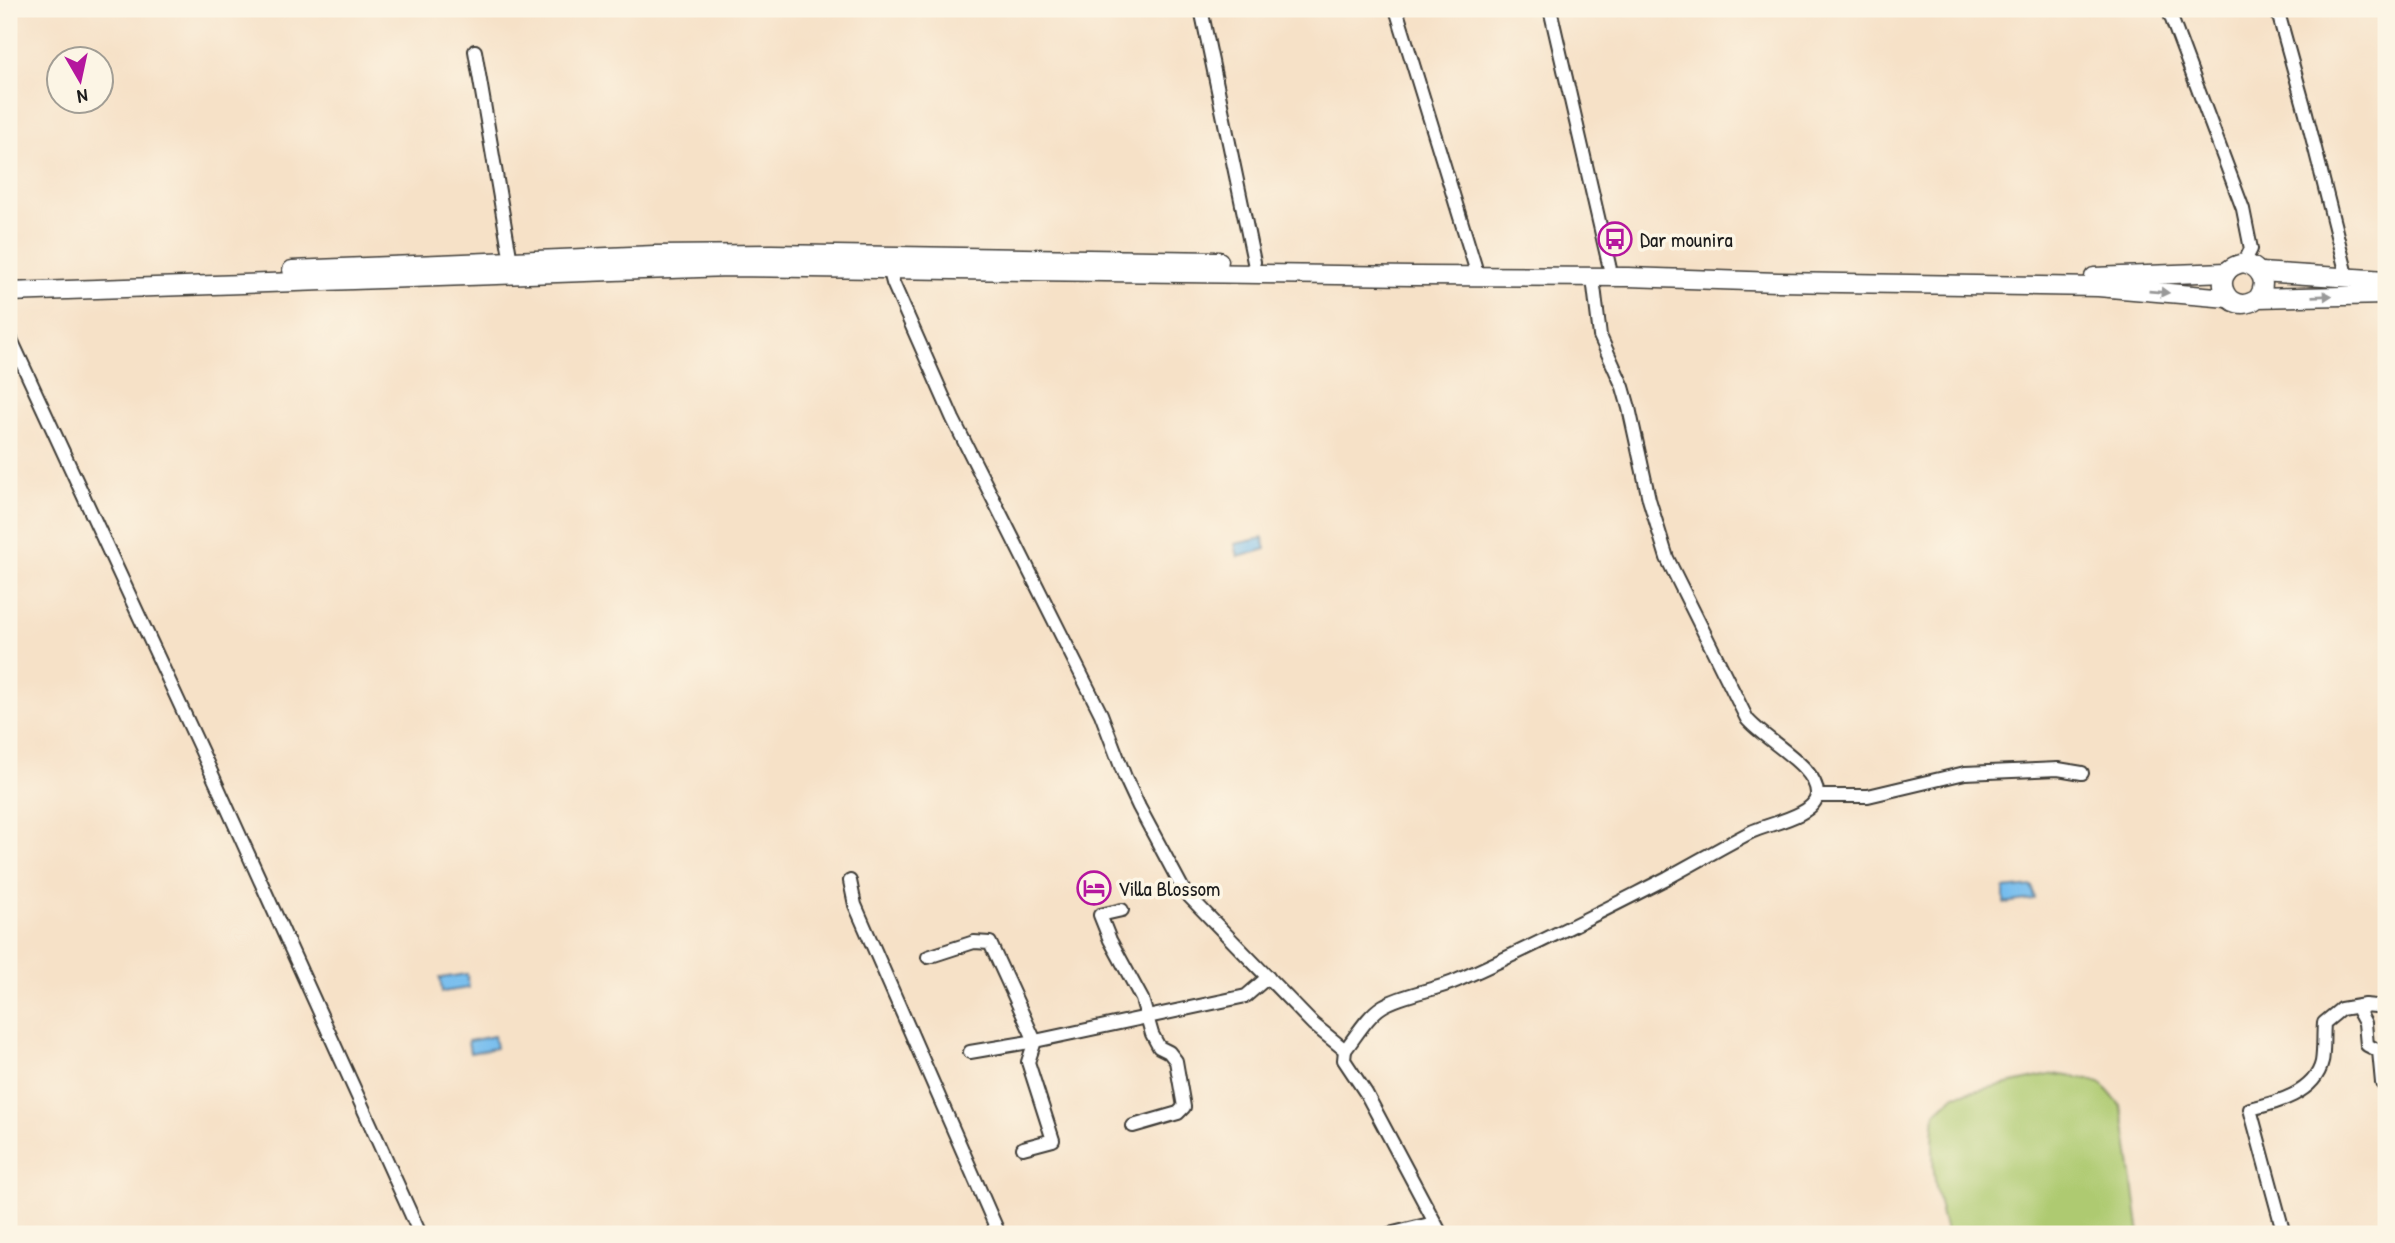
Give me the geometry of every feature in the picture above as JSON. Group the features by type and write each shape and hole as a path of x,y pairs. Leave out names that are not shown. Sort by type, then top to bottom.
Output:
{"highway":[{"path":"9,280 771,254 2099,277 2227,272"},
{"path":"2228,298 2222,288 2222,282 2227,272 2244,263 2260,272 2386,280"},
{"path":"9,292 714,267 2098,287 2228,298 2240,304 2247,304 2258,298 2386,295"},
{"path":"2258,298 2264,285 2260,272"}],"street":[{"path":"1201,9 1254,262"},
{"path":"1396,9 1475,266"},
{"path":"1549,9 1610,269"},
{"path":"2168,9 2243,209 2251,249 2244,263"},
{"path":"2277,9 2348,279"},
{"path":"475,51 511,262"},
{"path":"889,268 893,283 953,419 1101,715 1125,777 1184,891 1313,1024 1345,1050"},
{"path":"1389,1234 1437,1229 1366,1093 1345,1060 1345,1050 1370,1017 1387,1004 1440,988 1522,950 1668,877 1754,830 1774,825 1806,810 1814,804 1817,796 1814,783 1804,766 1756,731 1747,719 1667,558 1649,499 1623,387 1600,336 1593,278"},
{"path":"9,335 202,752 419,1234"},
{"path":"1817,796 1868,796 1965,773 2058,769 2082,773"},
{"path":"850,881 855,905 999,1234"},
{"path":"1122,909 1100,915 1110,940 1142,999 1152,1034 1159,1047 1169,1052 1176,1062 1184,1107 1178,1113 1133,1126"},
{"path":"928,957 974,942 990,943 1035,1041 1028,1062 1053,1140 1023,1148"},
{"path":"970,1052 1035,1041 1246,996 1268,977"},
{"path":"2365,1005 2359,1012 2365,1023 2367,1045 2379,1051 2382,1083 2386,1082"},
{"path":"2284,1234 2250,1109 2287,1100 2308,1085 2321,1065 2324,1023 2341,1009 2365,1005 2386,1007"}],"green space":[{"path":"2054,1074 2102,1084 2120,1105 2140,1234 1947,1234 1934,1174 1935,1113 1955,1095"}],"water":[{"path":"1263,538 1266,549 1238,557 1235,544"},
{"path":"2032,886 2034,899 2004,903 2004,889"},
{"path":"467,974 469,988 442,992 440,978"},
{"path":"494,1036 496,1048 470,1053 468,1041"}],"place":[{"name":"Dar mounira","path":"1615,239"},
{"name":"Villa Blossom","path":"1094,888"}]}
